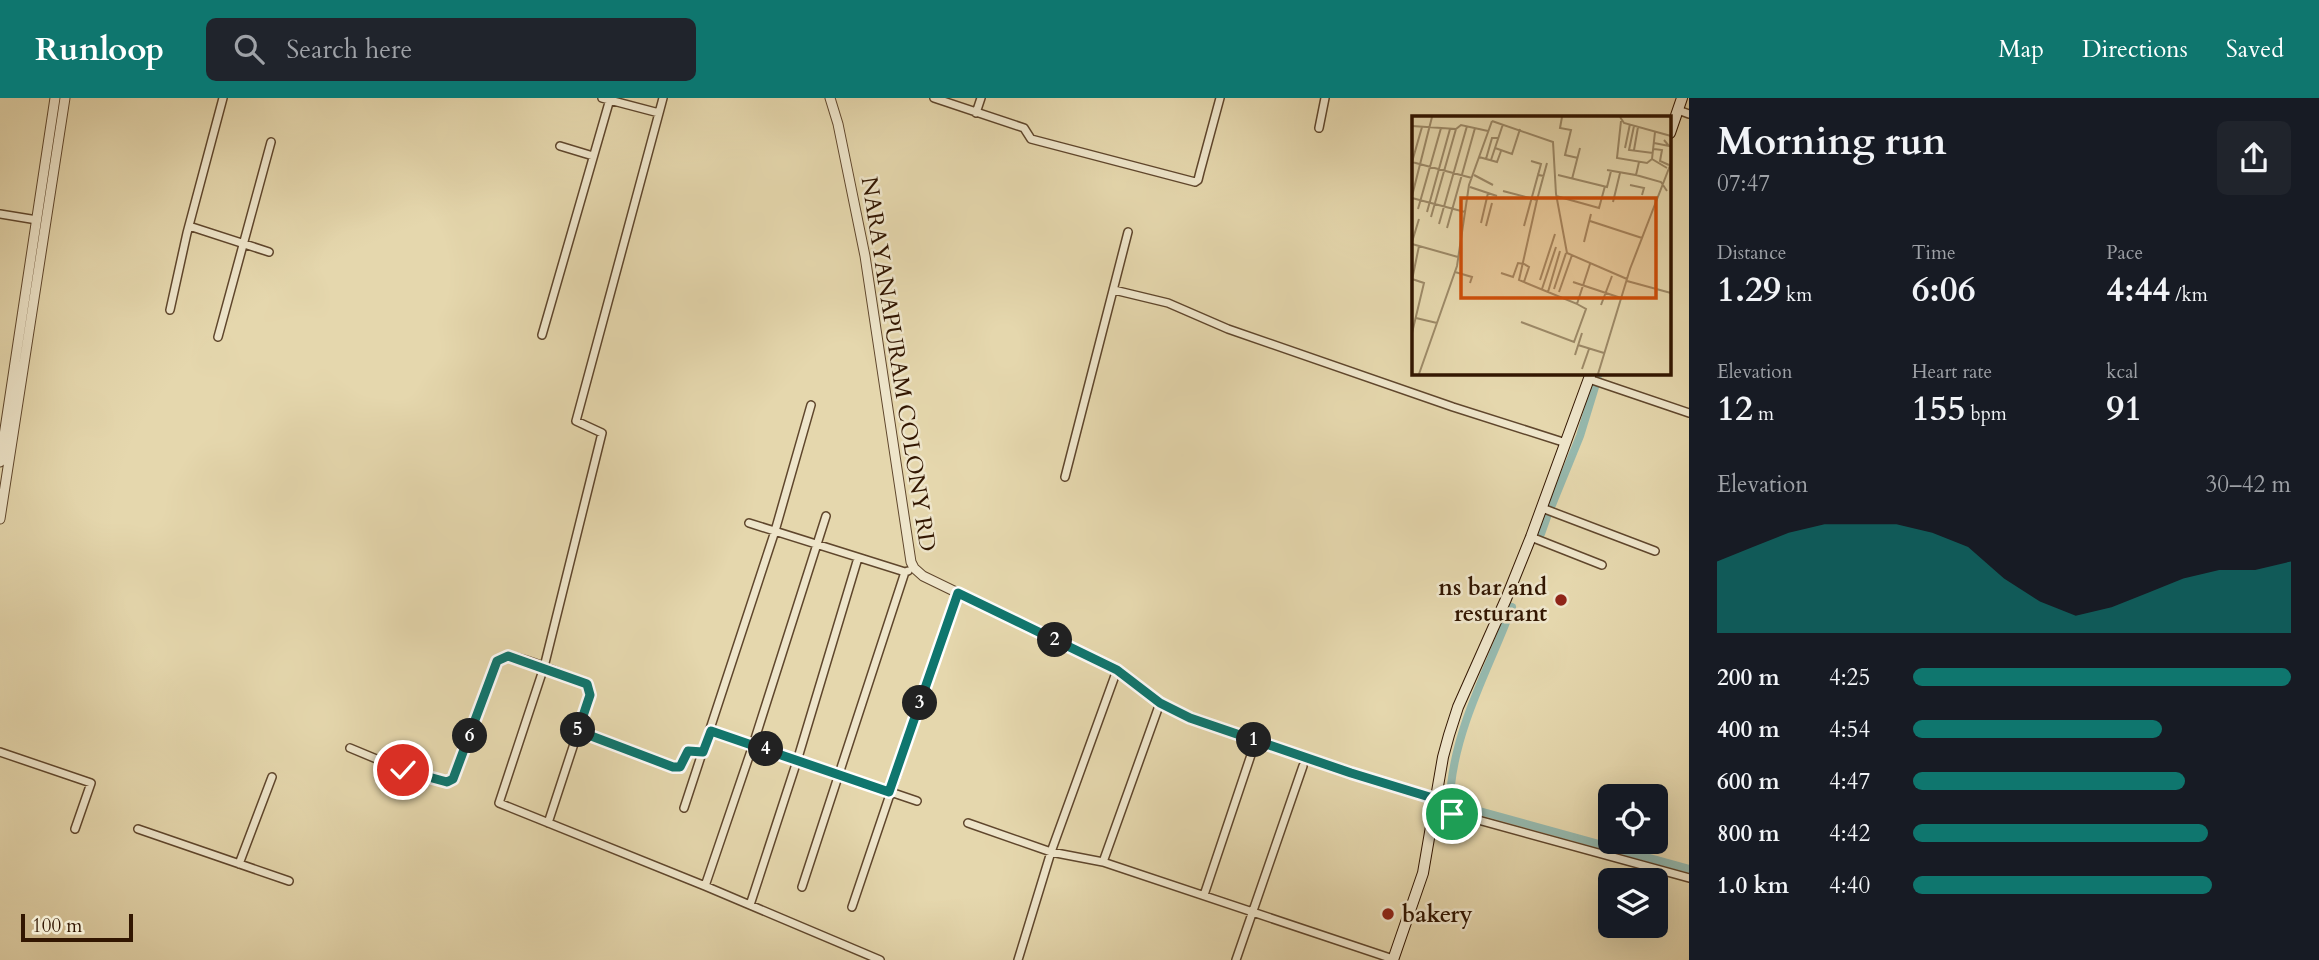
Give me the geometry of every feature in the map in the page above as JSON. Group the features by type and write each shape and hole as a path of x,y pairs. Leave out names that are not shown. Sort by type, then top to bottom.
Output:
{"main road":[{"path":"1672,127 1682,98"},
{"path":"1393,960 1423,873 1443,757 1458,707 1531,537 1590,376"}],"street":[{"path":"0,462 55,98"},
{"path":"0,519 65,98"},
{"path":"170,310 223,98"},
{"path":"663,98 576,421 603,433 544,667 499,801 501,805 705,886 880,960"},
{"name":"NARAYANAPURAM COLONY RD","path":"830,98 838,124 865,256 912,562 910,570 1117,670 1160,703 1190,718 1436,799"},
{"path":"934,98 1024,128 1031,139 1195,182 1198,180 1220,98"},
{"path":"976,113 981,98"},
{"path":"1318,128 1325,98"},
{"path":"542,335 607,99 659,113"},
{"path":"1678,110 1689,114"},
{"path":"218,337 271,142"},
{"path":"559,146 593,156"},
{"path":"0,214 37,220"},
{"path":"189,226 269,253"},
{"path":"1065,477 1128,232"},
{"path":"1114,290 1168,303 1228,329 1566,443"},
{"path":"1590,376 1689,413"},
{"path":"684,808 775,531 811,405"},
{"path":"1542,508 1655,551"},
{"path":"705,886 826,516"},
{"path":"749,523 858,558 910,570 837,774 802,887"},
{"path":"1531,537 1602,565"},
{"path":"750,905 858,558"},
{"path":"852,907 958,593"},
{"path":"350,748 403,770 449,782 455,777 497,661 512,657 544,667 587,684 590,695 548,823"},
{"path":"1018,960 1051,852 1117,670"},
{"path":"1103,862 1160,703"},
{"path":"578,731 675,768 681,765 688,751 703,752"},
{"path":"711,731 917,801"},
{"path":"0,752 91,783 75,829"},
{"path":"1204,895 1252,752"},
{"path":"1236,960 1303,766"},
{"path":"239,864 272,777"},
{"path":"1434,814 1460,815 1689,878"},
{"path":"968,823 1051,852 1103,862 1393,960"},
{"path":"138,829 289,881"}],"waterway":[{"path":"1552,505 1580,436 1595,387"},
{"path":"1541,534 1547,517"},
{"path":"1451,785 1460,739 1512,607"},
{"path":"1446,800 1449,798 1454,804 1689,869"}],"place":[{"name":"ns bar and resturant","path":"1561,600"},
{"name":"bakery","path":"1388,914"}],"route":[{"path":"403,770 447,782 453,779 497,661 508,656 587,684 590,695 578,731 673,767 680,767 688,751 703,752 711,731 889,792 958,593 1117,670 1160,703 1190,718 1436,799 1434,814 1452,814"}]}
